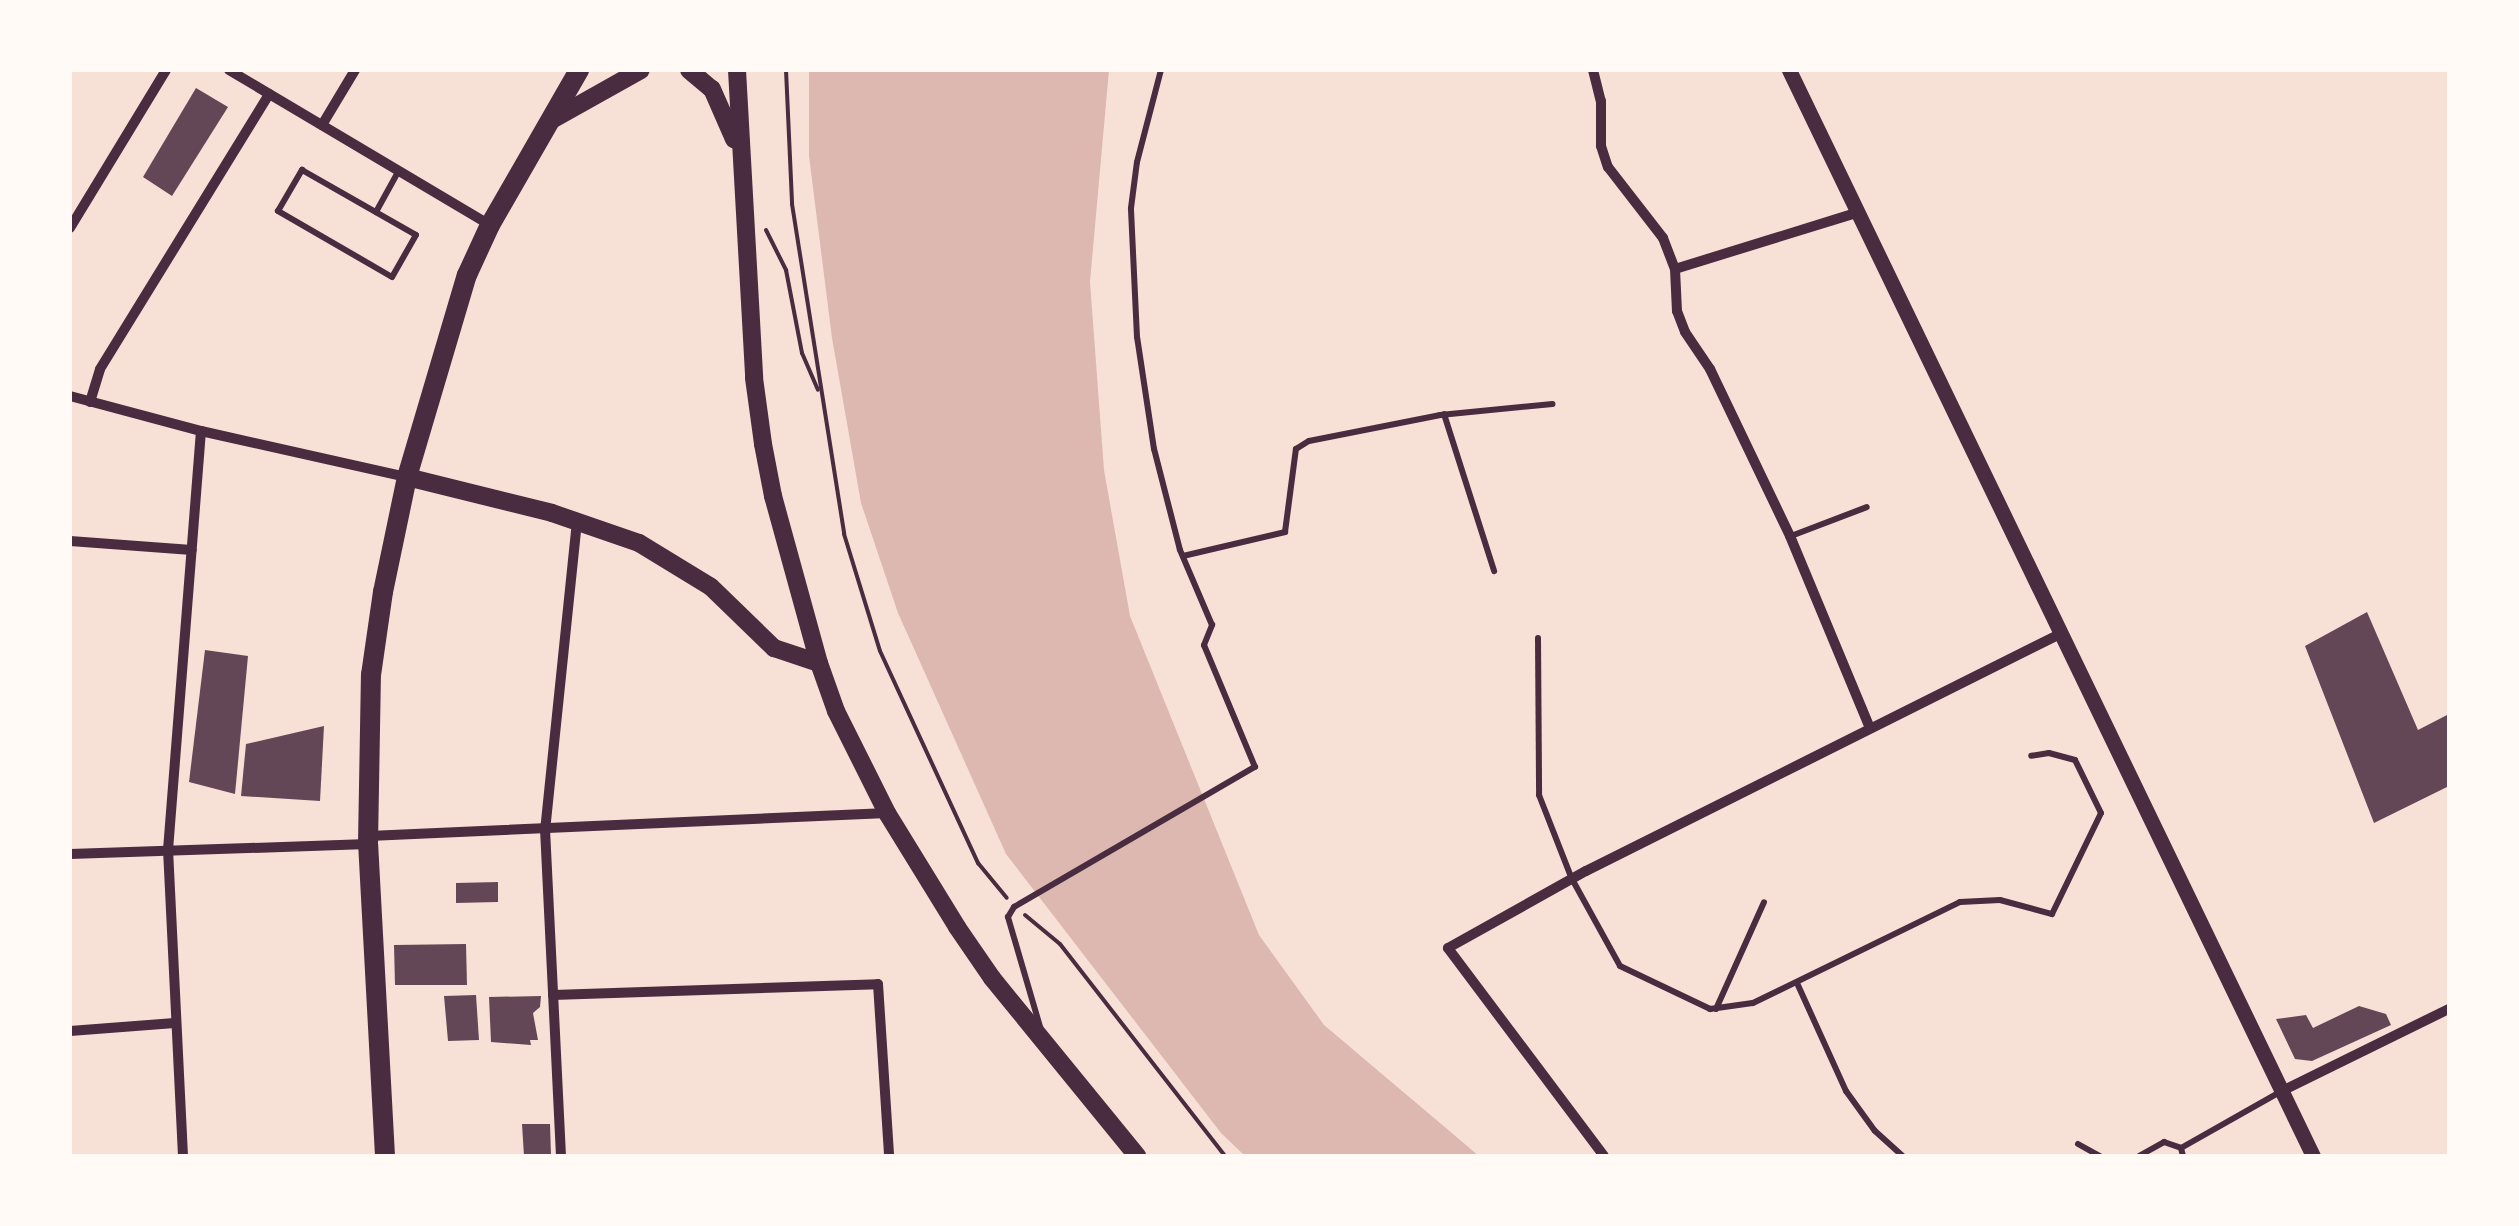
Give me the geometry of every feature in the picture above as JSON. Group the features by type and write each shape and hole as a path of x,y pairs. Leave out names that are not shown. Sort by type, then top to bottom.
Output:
{"main road":[{"path":"385,1156 368,840 371,675 406,477 452,316 490,225 580,70"},
{"path":"549,121 642,70"},
{"path":"689,70 712,89 739,150"},
{"path":"737,70 739,150 763,444 772,496 818,663 887,813 966,940 1137,1156"},
{"path":"406,477 577,521 662,554 711,587 774,648 818,663"}],"street":[{"path":"70,228 166,70"},
{"path":"229,70 490,225"},
{"path":"322,125 355,70"},
{"path":"1594,70 1600,100 1600,146 1608,167 1648,215 1675,268 1677,311 1684,332 1710,368 1790,536 1870,728"},
{"path":"1788,70 2313,1156"},
{"path":"90,402 100,368 268,94"},
{"path":"1675,268 1856,212"},
{"path":"70,396 201,431 406,477"},
{"path":"183,1156 168,850 201,431"},
{"path":"561,1156 546,831 577,521"},
{"path":"70,541 192,550"},
{"path":"1604,1156 1448,948 1572,879 2060,634"},
{"path":"70,854 887,813"},
{"path":"553,996 878,984 889,1156"},
{"path":"2282,1091 2449,1008"},
{"path":"70,1031 175,1023"}],"lane":[{"path":"1044,1040 1031,984 1008,917 1014,907 1030,894 1255,767 1204,646 1212,625 1183,556 1154,449 1135,300 1132,192 1161,70"},
{"path":"302,170 376,212 416,235 392,277 278,211 302,170"},
{"path":"376,212 398,172"},
{"path":"1183,556 1285,532 1296,449 1308,441 1444,414 1552,404"},
{"path":"1444,414 1494,571"},
{"path":"1790,536 1867,507"},
{"path":"1538,638 1539,795 1572,879 1620,966 1662,990 1716,1009 1753,1003 1797,984 1960,902 2000,900 2052,914 2101,813 2075,760 2048,753 2031,756"},
{"path":"1716,1009 1764,902"},
{"path":"1797,984 1846,1091 1875,1131 1903,1156"},
{"path":"2139,1156 2164,1142 2182,1152 2282,1091"},
{"path":"2078,1144 2100,1156"}],"path":[{"path":"786,70 792,204 844,534 880,651 978,862 1014,907 1060,944 1225,1156"},
{"path":"742,192 781,258 802,353 822,396"}],"shaded area":[{"path":"809,70 1109,70 1090,282 1104,470 1130,616 1259,935 1324,1025 1479,1156 1245,1156 1221,1133 1006,854 898,613 861,503 832,338 809,156"}],"building":[{"path":"196,88 228,107 172,196 143,177"},
{"path":"2367,612 2418,730 2449,714 2449,786 2374,823 2305,646"},
{"path":"205,650 248,656 235,794 189,782"},
{"path":"324,726 320,801 241,796 246,744"},
{"path":"498,882 498,902 456,903 456,883"},
{"path":"466,944 467,985 395,985 394,945"},
{"path":"476,995 479,1040 448,1041 444,996"},
{"path":"541,996 540,1007 533,1013 538,1040 530,1040 531,1045 491,1042 489,997"},
{"path":"2359,1006 2386,1014 2391,1025 2312,1061 2295,1059 2276,1019 2306,1015 2313,1028"},
{"path":"522,1124 550,1124 551,1156 524,1156"}]}
